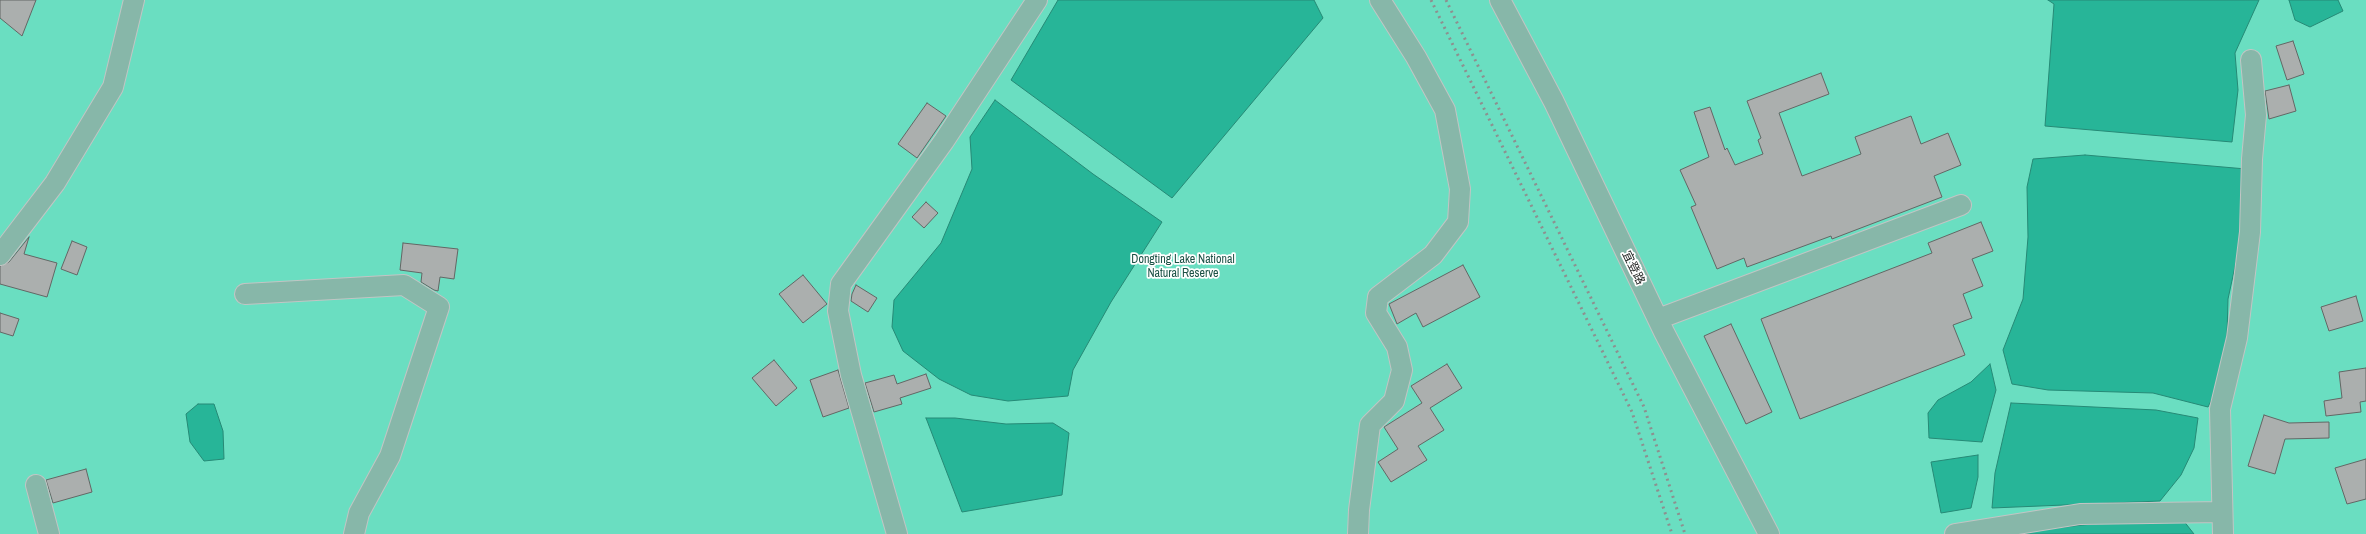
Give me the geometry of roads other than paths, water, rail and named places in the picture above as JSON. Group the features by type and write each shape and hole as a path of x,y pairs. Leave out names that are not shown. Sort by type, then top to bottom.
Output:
{"street":[{"path":"0,255 55,183 113,87 134,0"},
{"path":"897,534 851,375 838,311 841,284 944,141 1037,0"},
{"path":"1358,534 1360,503 1370,425 1394,402 1402,370 1397,347 1376,313 1378,297 1433,255 1458,222 1460,190 1445,110 1416,57 1380,0"},
{"name":"宜登路","path":"1500,0 1554,102 1658,319 1769,534"},
{"path":"2223,534 2220,409 2237,338 2250,232 2252,159 2256,115 2251,60"},
{"path":"1658,319 1961,205"},
{"path":"245,294 404,285 439,307 390,456 359,513 354,534"},
{"path":"36,485 49,534"},
{"path":"1955,534 2080,514 2222,512"}],"railway":[{"path":"1431,0 1632,412 1672,534"},
{"path":"1446,0 1644,407 1685,534"}],"park label":[{"name":"Dongting Lake National Natural Reserve","path":"1183,267"}]}
